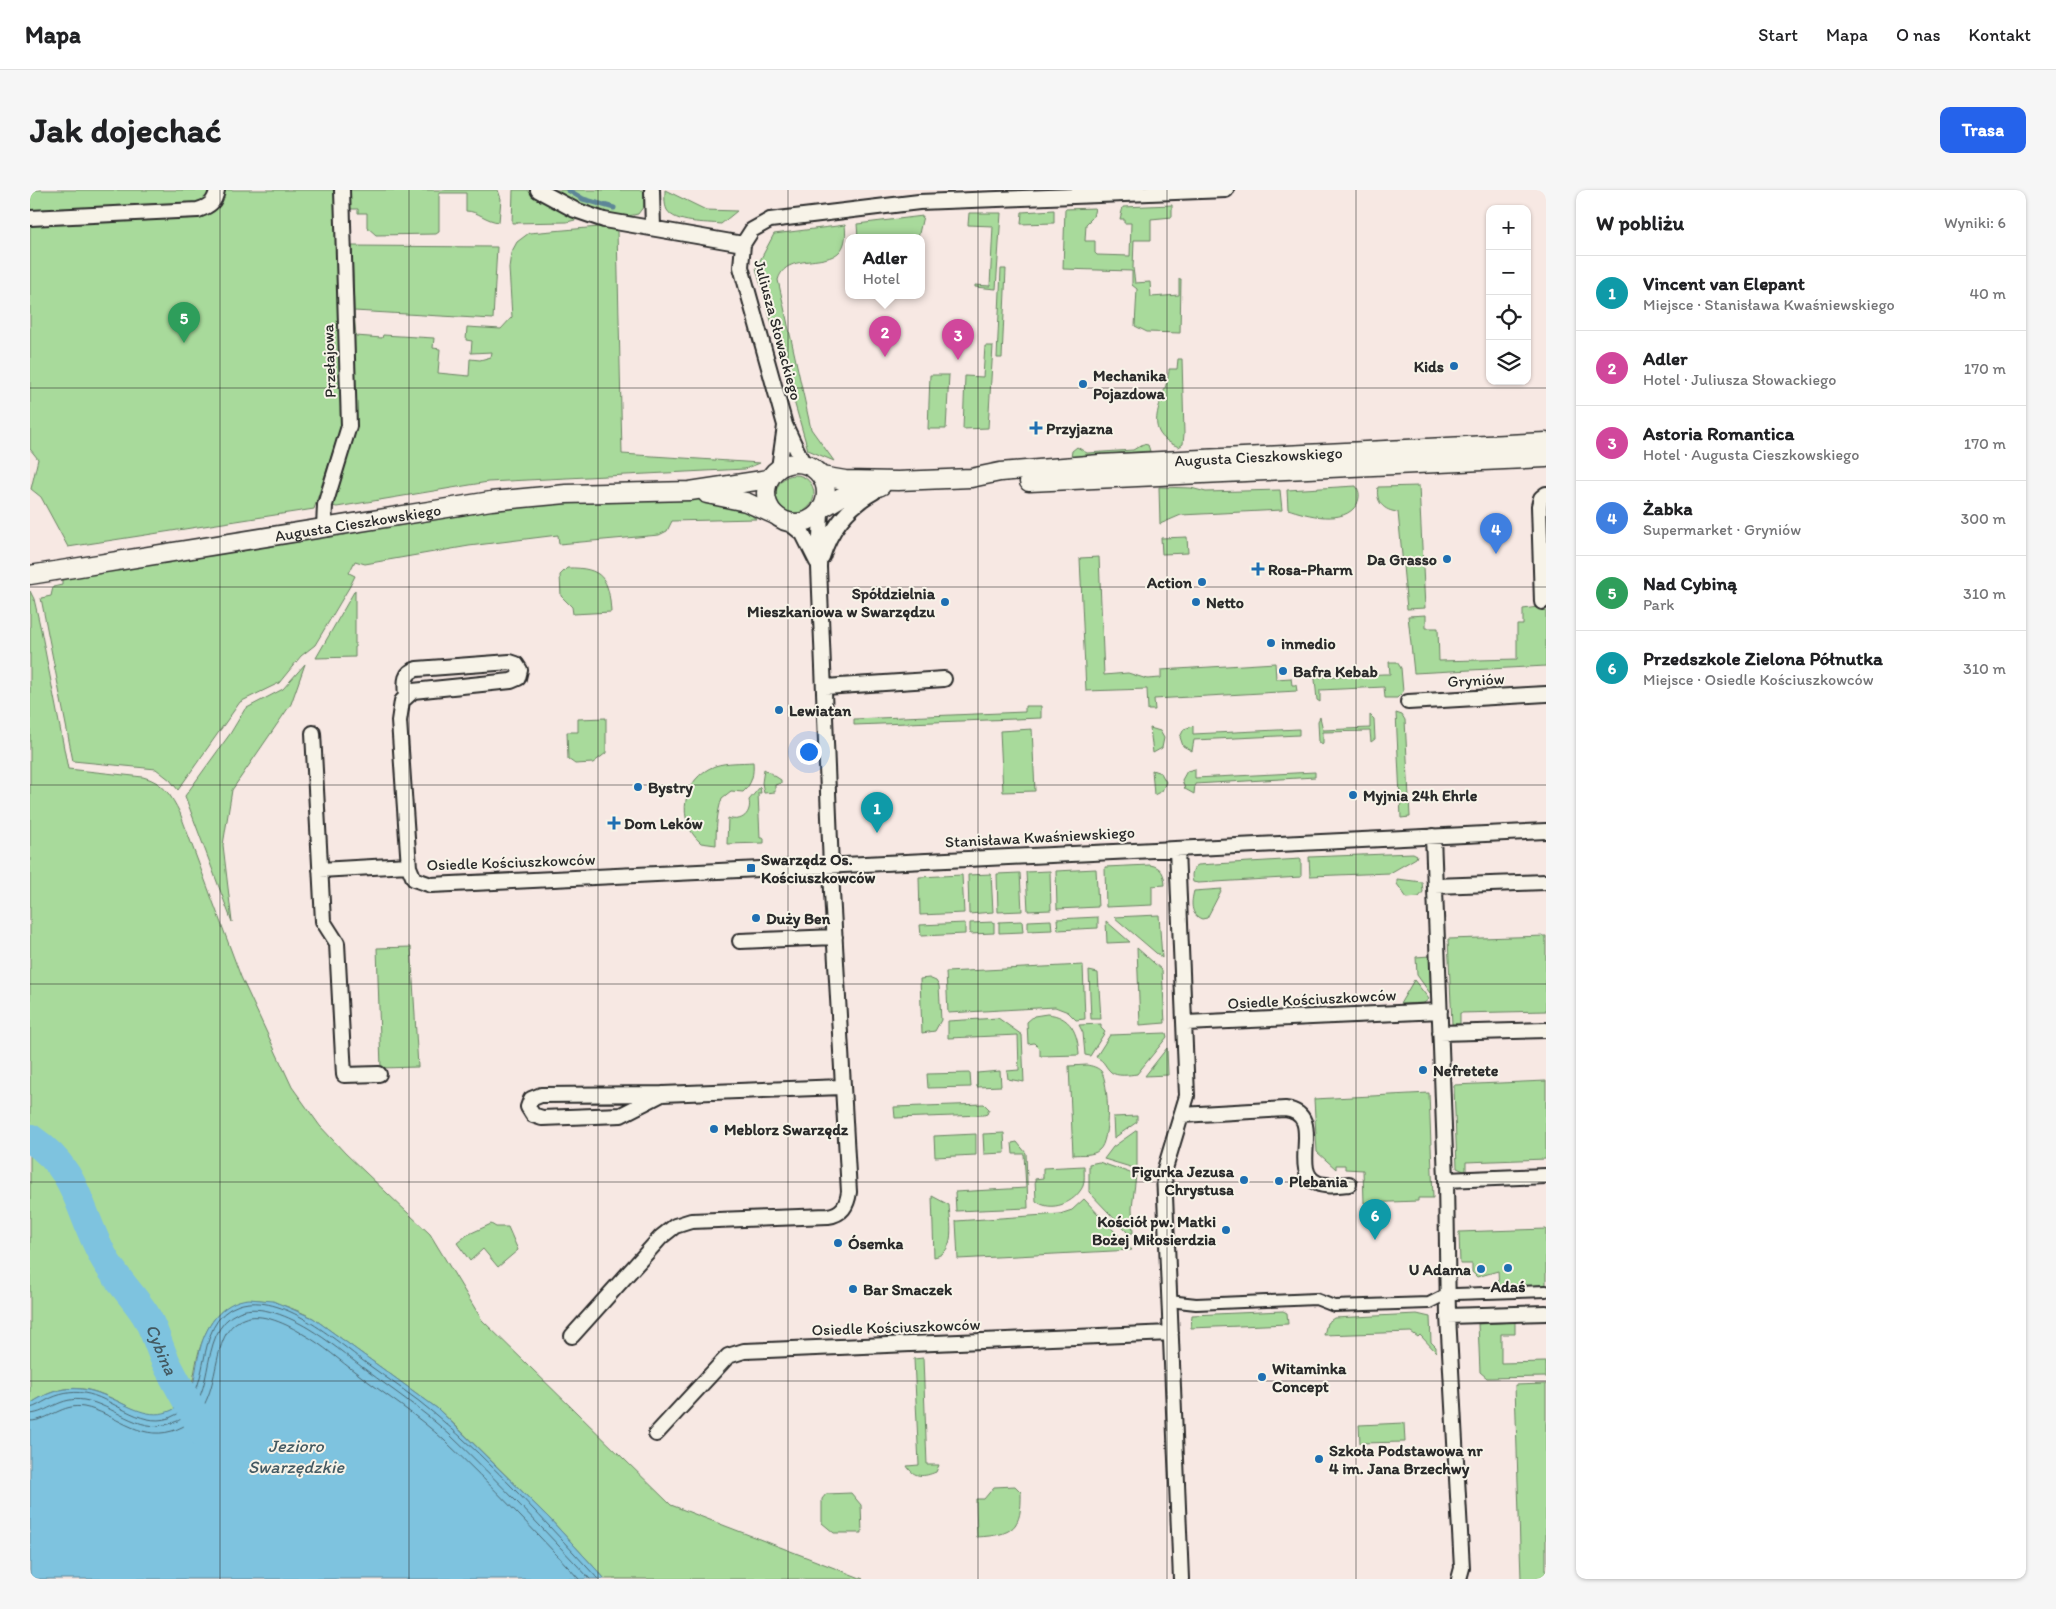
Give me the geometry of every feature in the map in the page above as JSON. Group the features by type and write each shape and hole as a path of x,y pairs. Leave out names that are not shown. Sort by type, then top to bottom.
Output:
{"street":[{"path":"30,218 198,210 216,199 217,190"},
{"name":"Przełajowa","path":"324,528 325,505 349,426 342,190"},
{"name":"Juliusza Słowackiego","path":"538,190 592,216 743,244"},
{"path":"652,190 653,228"},
{"name":"Juliusza Słowackiego","path":"803,463 785,425 741,267 743,244 752,230 770,220 919,196 1226,190"},
{"name":"Juliusza Słowackiego","path":"774,473 785,425"},
{"name":"Augusta Cieszkowskiego","path":"971,478 1000,472 1100,464 1546,442"},
{"name":"Augusta Cieszkowskiego","path":"821,476 845,480 898,481 971,478 1012,482 1053,481 1546,458"},
{"path":"572,1336 660,1237 675,1226 691,1221 828,1216 843,1209 849,1192 842,1087 818,567 821,509 826,493 821,476 814,468 803,463 790,463 774,473 766,498 782,519 804,534 818,567"},
{"name":"Augusta Cieszkowskiego","path":"690,491 774,473"},
{"path":"818,567 831,534 847,512 864,498 898,481"},
{"name":"Augusta Cieszkowskiego","path":"821,509 842,497 898,481"},
{"name":"Augusta Cieszkowskiego","path":"30,575 521,498 643,491 690,491 746,502 782,519"},
{"path":"1542,602 1539,506 1541,498 1546,494"},
{"path":"782,519 804,522 812,518 821,509"},
{"name":"Osiedle Kościuszkowców","path":"406,696 406,678 409,672 415,670 510,662 516,664 520,670 518,678 511,681 416,690 406,696 400,705 399,721 408,865 414,879 435,885 676,873"},
{"path":"825,687 944,680"},
{"name":"Gryniów","path":"1408,702 1546,694"},
{"path":"313,733 323,923 337,944 344,1075 379,1074"},
{"name":"Stanisława Kwaśniewskiego","path":"676,873 1546,831"},
{"path":"1433,836 1446,1180 1448,1316 1462,1568 1459,1579"},
{"path":"1177,849 1186,1023 1187,1096 1169,1149 1164,1172 1181,1579"},
{"path":"320,870 408,865"},
{"path":"1435,886 1546,882"},
{"path":"740,941 835,937"},
{"name":"Osiedle Kościuszkowców","path":"1186,1023 1440,1011"},
{"path":"1440,1033 1546,1030"},
{"path":"662,1094 621,1115 542,1118 533,1115 528,1107 531,1099 541,1095 662,1094 842,1087"},
{"path":"1182,1115 1285,1109 1296,1111 1301,1114 1305,1123 1307,1166 1310,1178 1320,1184 1349,1184"},
{"path":"1446,1180 1546,1176"},
{"path":"1455,1294 1546,1291"},
{"path":"1169,1301 1196,1304 1316,1299 1334,1306 1430,1303 1441,1297"},
{"path":"1448,1316 1546,1313"},
{"name":"Osiedle Kościuszkowców","path":"656,1434 728,1356 744,1351 1171,1333"}],"green space":[{"path":"30,190 337,190 341,426 314,509 68,547 41,497 31,489 38,459 30,449"},
{"path":"348,190 498,190 501,199 499,222 466,211 466,193 439,193 439,232 436,234 376,235 367,227 367,213 358,213 358,209 348,209"},
{"path":"513,190 527,190 579,219 567,222 512,223"},
{"path":"553,190 644,190 644,206 638,214 616,216 594,211"},
{"path":"665,190 706,210 737,211 721,224 677,218 667,210"},
{"path":"1172,205 1172,217 1151,219 1151,240 1134,240 1133,268 1135,283 1150,282 1151,297 1179,295 1179,279 1181,279 1180,333 1147,332 1135,326 1137,289 1132,285 1132,271 1063,269 1065,209 1095,208 1093,217 1086,224 1085,241 1095,241 1095,253 1097,255 1130,256 1131,223 1124,223 1124,219 1120,219 1123,207"},
{"path":"1054,210 1054,223 1021,224 1022,212"},
{"path":"969,213 1001,213 996,289 975,287 975,285 990,286 993,226 968,225"},
{"path":"923,216 919,234 858,234 857,224"},
{"path":"845,225 845,242 839,252 830,258 794,264 784,270 778,280 811,429 834,461 808,450 756,268 774,234"},
{"path":"599,227 617,230 622,454 760,463 745,469 488,482 337,507 331,506 342,468 349,311 354,310 352,246 497,247 493,319 354,311 356,336 382,338 383,335 434,338 433,348 440,349 438,373 469,376 470,359 480,360 491,357 492,352 471,353 472,341 466,340 467,327 501,329 512,317 509,268 511,253 517,242 529,233"},
{"path":"1001,269 1006,269 1002,358 997,358"},
{"path":"985,346 993,346 988,428 963,429 965,376 983,377"},
{"path":"1178,359 1182,359 1184,434 1183,444 1179,447 1166,440 1159,432 1157,423 1157,413 1169,369 1177,369"},
{"path":"930,375 949,375 946,429 928,429"},
{"path":"1143,444 1148,445 1150,451 1071,457 1072,451 1077,447 1087,453 1133,450"},
{"path":"795,475 808,481 814,494 808,507 795,513 782,507 776,494 782,481"},
{"path":"1356,486 1359,495 1357,504 1351,511 1343,515 1334,517 1314,516 1288,509 1287,490"},
{"path":"1419,486 1425,608 1407,609 1398,512 1385,508 1379,501 1377,492 1378,487"},
{"path":"1159,487 1191,488 1206,492 1280,490 1282,510 1181,515 1160,524"},
{"path":"685,498 716,501 744,511 756,519 672,521 667,531 659,535 559,544 558,535 469,546 365,564 355,561 349,573 355,576 315,645 301,656 279,683 240,702 178,790 170,780 156,769 73,761 41,598 51,596 53,587 62,585 62,579 469,512 544,504"},
{"path":"1187,537 1188,553 1162,554 1161,538"},
{"path":"1099,557 1104,675 1128,673 1147,679 1161,678 1161,670 1275,663 1276,679 1291,678 1292,685 1296,685 1297,691 1154,699 1155,710 1148,710 1147,689 1086,691 1080,558"},
{"path":"567,568 589,570 602,577 606,583 611,612 573,614 572,607 561,596 560,575"},
{"path":"355,590 355,657 316,658"},
{"path":"30,591 34,599 41,630 68,769 143,777 156,782 170,795 180,813 241,977 292,1087 320,1126 345,1153 430,1234 482,1320 671,1505 863,1579 605,1579 549,1518 438,1409 313,1318 277,1303 245,1300 231,1305 218,1314 208,1330 199,1351 189,1393 178,1407 169,1412 155,1415 141,1412 110,1397 93,1391 74,1388 53,1392 30,1404"},
{"path":"1546,606 1546,666 1414,673 1408,616 1426,615 1426,628 1438,628 1439,661 1517,659 1517,625 1523,625 1523,609"},
{"path":"1389,662 1397,662 1401,668 1403,692 1397,698 1385,698 1384,687 1320,690 1320,702 1317,700 1314,669 1316,665 1319,677 1390,674"},
{"path":"305,664 291,704 232,790 223,845 232,922 185,796 230,734 245,709 283,689"},
{"path":"1025,706 1041,706 1041,718 854,725 854,719 1025,712"},
{"path":"1396,713 1402,715 1405,720 1410,817 1401,818"},
{"path":"1370,715 1374,719 1375,739 1371,742 1370,731 1323,732 1323,744 1319,742 1318,721 1320,717 1323,730 1370,728"},
{"path":"606,718 606,753 593,763 575,764 568,759 567,732 578,732 578,719"},
{"path":"1193,726 1193,734 1299,729 1299,735 1194,740 1192,751 1183,746 1180,737 1184,729"},
{"path":"1150,728 1160,731 1164,738 1162,748 1153,753"},
{"path":"1032,729 1035,791 1003,792 1000,731"},
{"path":"753,762 752,778 746,789 743,792 731,791 722,798 717,821 716,845 701,843 693,834 685,812 689,790 695,780 715,766 729,763"},
{"path":"764,769 781,780 781,783 775,785 775,792 764,793 762,783"},
{"path":"1195,769 1195,778 1315,772 1315,777 1195,784 1194,794 1185,789 1182,780 1187,771"},
{"path":"1152,770 1161,773 1166,782 1162,791 1154,795"},
{"path":"760,787 761,793 758,793 760,838 764,838 764,843 727,844 728,818 738,819 745,816 750,805 749,800"},
{"path":"1413,853 1417,855 1416,858 1390,873 1310,876 1309,857"},
{"path":"1301,859 1301,877 1198,883 1193,882 1192,879 1193,870 1198,865"},
{"path":"1150,865 1157,867 1162,872 1165,885 1152,886 1152,905 1106,907 1105,867"},
{"path":"1096,869 1098,907 1057,909 1056,871"},
{"path":"1050,871 1051,910 1028,911 1026,872"},
{"path":"1020,873 1022,911 998,912 997,874"},
{"path":"991,874 993,912 969,914 968,875"},
{"path":"962,875 964,913 920,915 919,877"},
{"path":"1397,879 1422,882 1423,892 1419,897 1407,898 1397,884"},
{"path":"1222,889 1207,918 1202,919 1198,917 1193,911 1192,899 1194,891"},
{"path":"1159,915 1162,958 1114,917"},
{"path":"1098,917 1098,928 1058,930 1057,919"},
{"path":"1051,920 1052,930 1028,931 1028,921"},
{"path":"1022,921 1023,932 999,933 999,922"},
{"path":"1106,921 1130,942 1107,943"},
{"path":"994,922 994,933 970,934 970,923"},
{"path":"965,923 965,934 921,936 920,925"},
{"path":"1546,936 1546,1011 1460,1013 1460,1024 1452,1024 1448,939"},
{"path":"411,947 418,1067 381,1068 377,948"},
{"path":"1137,948 1162,970 1165,1023 1140,1025"},
{"path":"1416,957 1432,957 1434,995 1432,996 1417,975"},
{"path":"1083,965 1085,1019 1076,1020 1068,1012 1055,1007 948,1013 946,972"},
{"path":"1089,971 1098,973 1101,1019 1091,1019"},
{"path":"929,978 936,981 939,986 941,1020 935,1031 922,1033 920,979"},
{"path":"1414,980 1429,999 1424,1003 1400,1004"},
{"path":"1047,1014 1062,1018 1072,1027 1077,1040 1079,1055 1040,1056 1040,1049 1034,1043 1028,1044 1027,1022 1034,1016"},
{"path":"998,1018 1022,1035 1024,1082 1008,1079 1007,1071 1019,1070 1018,1035 948,1038 948,1021"},
{"path":"1101,1024 1101,1028 1105,1032 1090,1056 1085,1055 1083,1033 1079,1025"},
{"path":"1166,1033 1167,1037 1137,1074 1116,1075 1096,1057 1110,1035"},
{"path":"1167,1048 1168,1075 1145,1076"},
{"path":"1087,1065 1101,1071 1104,1077 1108,1111 1106,1135 1103,1144 1096,1152 1073,1155 1069,1066"},
{"path":"1000,1071 1001,1086 977,1087 977,1073"},
{"path":"970,1073 971,1087 928,1088 927,1074"},
{"path":"1546,1081 1546,1159 1466,1162 1466,1172 1457,1168 1454,1085"},
{"path":"1429,1093 1433,1198 1418,1198 1418,1201 1364,1203 1363,1170 1345,1169 1345,1165 1336,1165 1336,1169 1317,1152 1314,1099"},
{"path":"984,1104 989,1109 987,1114 984,1115 895,1118 894,1107"},
{"path":"1137,1116 1137,1122 1114,1138 1113,1117"},
{"path":"1137,1130 1137,1169 1104,1159 1113,1147"},
{"path":"1004,1133 1005,1153 984,1154 983,1134"},
{"path":"976,1134 976,1155 935,1157 934,1136"},
{"path":"1017,1142 1026,1153 1028,1208 956,1211 955,1192 1026,1188 1024,1154 1013,1154 1012,1143"},
{"path":"1099,1162 1136,1175 1132,1208 1133,1233 1128,1233 1089,1192 1089,1164"},
{"path":"1084,1166 1083,1186 1069,1201 1049,1206 1036,1201 1035,1179 1043,1178 1043,1168"},
{"path":"932,1196 949,1205 951,1228 946,1250 934,1257"},
{"path":"1084,1199 1132,1250 958,1259 956,1221 1060,1214 1072,1210"},
{"path":"491,1224 496,1227 508,1227 518,1250 498,1267 483,1249 470,1261 457,1243 467,1235"},
{"path":"1546,1229 1546,1285 1499,1287 1498,1271 1477,1277 1472,1272 1472,1264 1460,1264 1459,1232"},
{"path":"1283,1311 1287,1313 1288,1324 1191,1328 1192,1315"},
{"path":"1417,1314 1430,1317 1431,1342 1436,1347 1436,1352 1420,1335 1418,1337 1411,1332 1324,1335 1327,1323 1334,1318"},
{"path":"1515,1322 1515,1334 1501,1334 1501,1363 1546,1362 1546,1377 1487,1378 1480,1372 1478,1324"},
{"path":"923,1358 927,1465 939,1465 936,1472 927,1475 913,1473 907,1466 919,1465 914,1359"},
{"path":"1546,1384 1546,1579 1521,1579 1515,1385"},
{"path":"1404,1423 1405,1442 1360,1443 1359,1425"},
{"path":"1015,1486 1021,1492 1021,1504 1020,1514 1013,1528 999,1534 977,1537 976,1499 984,1499 994,1487"},
{"path":"851,1493 861,1505 862,1533 834,1533 822,1523 822,1499 826,1494"}],"water":[{"name":"Jezioro Swarzędzkie","path":"249,1299 273,1301 313,1318 438,1409 549,1518 605,1579 30,1579 30,1404 54,1392 75,1389 94,1392 112,1398 144,1412 160,1414 176,1408 183,1403 191,1391 201,1344 215,1317 230,1305"}],"waterway":[{"path":"568,190 583,199 614,208"},
{"name":"Cybina","path":"30,1138 59,1164 68,1178 76,1192 94,1239 103,1256 148,1319 165,1360 204,1434"}],"place":[{"name":"Nad Cybiną","path":"184,343"},
{"name":"Adler","path":"885,357"},
{"name":"Astoria Romantica","path":"958,360"},
{"name":"Kids","path":"1454,366"},
{"name":"Mechanika Pojazdowa","path":"1083,384"},
{"name":"Przyjazna","path":"1036,428"},
{"name":"Żabka","path":"1496,554"},
{"name":"Da Grasso","path":"1447,559"},
{"name":"Rosa-Pharm","path":"1258,569"},
{"name":"Action","path":"1202,582"},
{"name":"Spółdzielnia Mieszkaniowa w Swarzędzu","path":"945,602"},
{"name":"Netto","path":"1196,602"},
{"name":"inmedio","path":"1271,643"},
{"name":"Bafra Kebab","path":"1283,671"},
{"name":"Lewiatan","path":"779,710"},
{"name":"Bystry","path":"638,787"},
{"name":"Myjnia 24h Ehrle","path":"1353,795"},
{"name":"Dom Leków","path":"614,823"},
{"name":"Vincent van Elepant","path":"877,833"},
{"name":"Swarzędz Os. Kościuszkowców","path":"751,868"},
{"name":"Duży Ben","path":"756,918"},
{"name":"Nefretete","path":"1423,1070"},
{"name":"Meblorz Swarzędz","path":"714,1129"},
{"name":"Figurka Jezusa Chrystusa","path":"1244,1180"},
{"name":"Plebania","path":"1279,1181"},
{"name":"Kościół pw. Matki Bożej Miłosierdzia","path":"1226,1230"},
{"name":"Przedszkole Zielona Półnutka","path":"1375,1240"},
{"name":"Ósemka","path":"838,1243"},
{"name":"Adaś","path":"1508,1268"},
{"name":"U Adama","path":"1481,1269"},
{"name":"Bar Smaczek","path":"853,1289"},
{"name":"Witaminka Concept","path":"1262,1377"},
{"name":"Szkoła Podstawowa nr 4 im. Jana Brzechwy","path":"1319,1459"}]}
